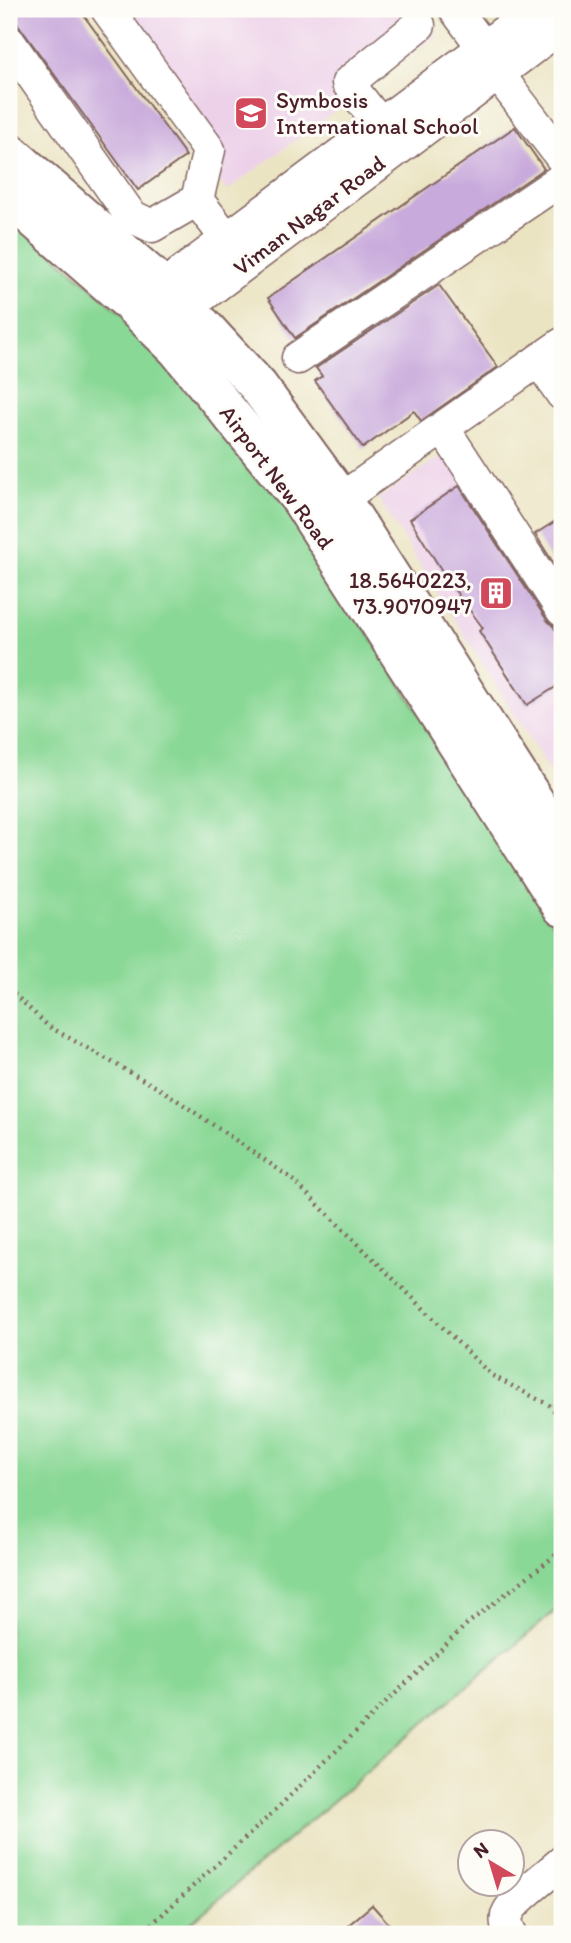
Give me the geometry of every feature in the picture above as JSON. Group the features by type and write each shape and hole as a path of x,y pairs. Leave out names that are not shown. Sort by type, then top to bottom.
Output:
{"main road":[{"name":"Airport New Road","path":"9,152 160,308 177,349 300,499 562,907"},
{"name":"Airport New Road","path":"9,197 160,308 258,386 341,499 562,844"}],"street":[{"path":"9,42 131,216 152,226 197,200 209,150 107,9"},
{"path":"455,9 562,158"},
{"name":"Viman Nagar Road","path":"160,308 491,60 534,9"},
{"path":"380,124 348,83 419,25"},
{"name":"Viman Nagar Road","path":"160,308 227,239 380,124 491,60 562,26"},
{"path":"298,358 562,179"},
{"path":"197,200 227,239"},
{"path":"341,499 551,352 562,394"},
{"path":"443,428 562,610"},
{"path":"511,1934 506,1915 513,1905 562,1862"}],"path":[{"path":"9,989 48,1026 165,1092 291,1178 491,1375 549,1405 562,1419"},
{"path":"141,1934 266,1819 467,1624 562,1550"}],"shaded area":[{"name":"Symbosis International School","path":"93,9 419,9 438,34 227,191"},
{"path":"461,443 562,601 562,790 378,498"}],"green space":[{"path":"9,215 174,359 265,471 562,937 562,1605 178,1934 9,1934"}],"building":[{"path":"9,9 79,9 186,156 138,190"},
{"path":"515,127 544,169 295,338 268,298"},
{"path":"439,285 498,367 421,421 414,411 363,448 315,381 322,376 316,368"},
{"name":"18.5640223, 73.9070947","path":"459,486 562,640 562,683 527,705 479,631 483,628 448,581 410,519"},
{"path":"562,517 562,570 559,572 535,534"},
{"path":"372,1905 398,1934 338,1934"}],"place":[{"name":"Symbosis International School","path":"251,113"},
{"name":"18.5640223, 73.9070947","path":"496,593"}]}
